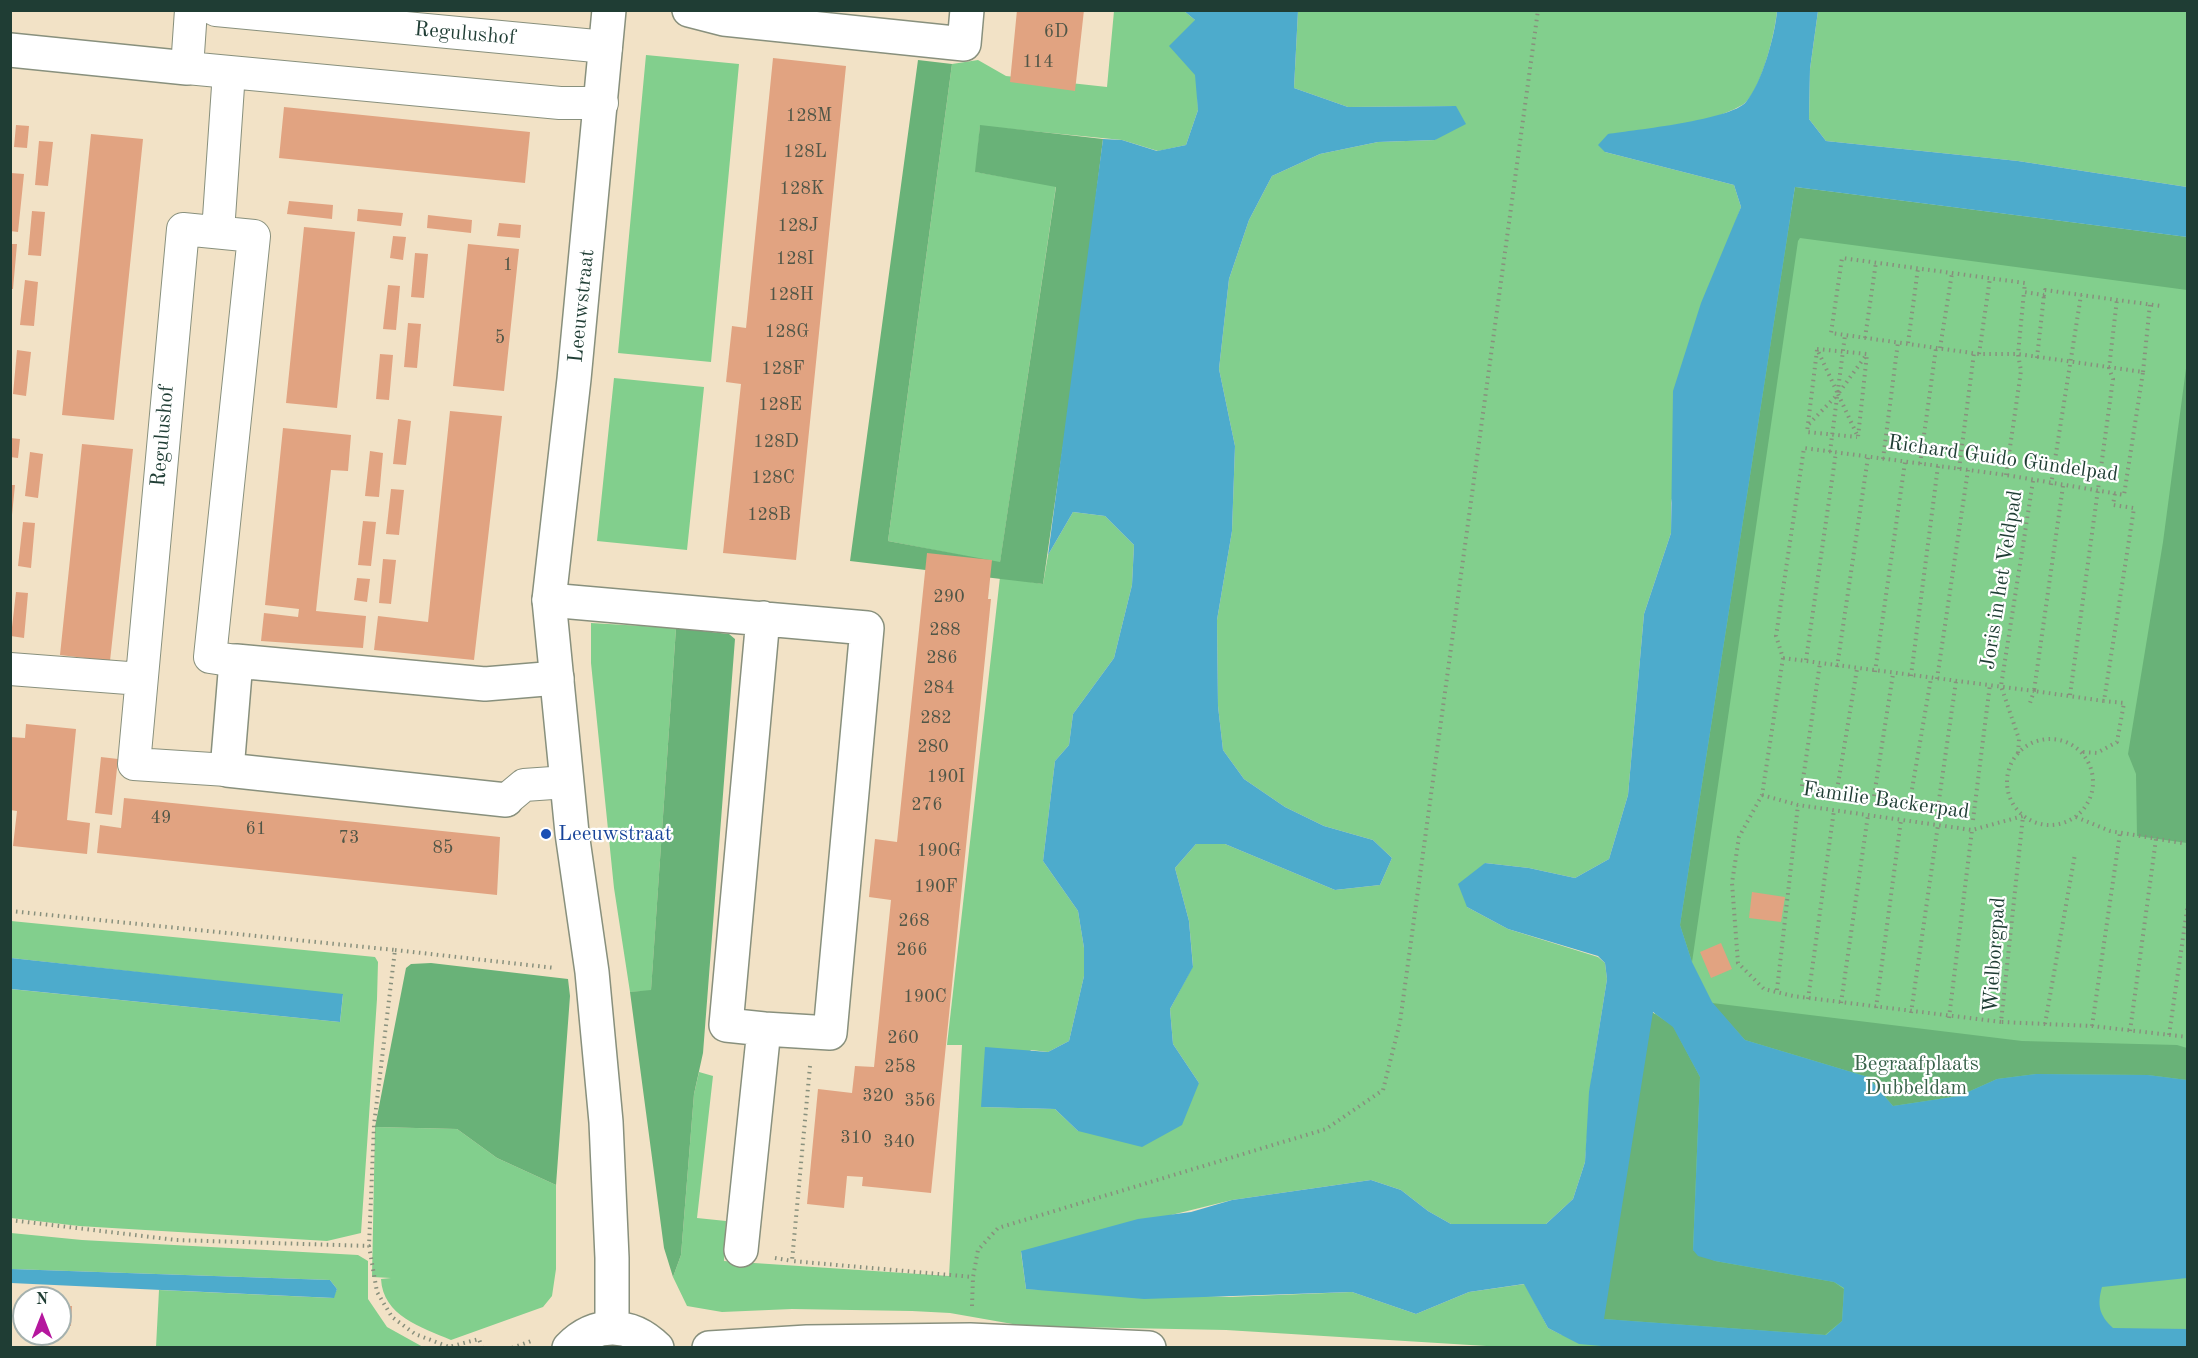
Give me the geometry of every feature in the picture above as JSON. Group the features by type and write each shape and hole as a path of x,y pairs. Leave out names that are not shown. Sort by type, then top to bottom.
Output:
{"street":[{"path":"188,68 191,10"},
{"name":"Regulushof","path":"216,10 606,47"},
{"name":"Leeuwstraat","path":"609,10 602,103 549,600 567,782 592,972 606,1122 612,1258 612,1327"},
{"path":"689,10 724,20 861,23 964,44 968,10"},
{"path":"10,50 560,103 602,103"},
{"path":"218,232 228,72"},
{"name":"Regulushof","path":"227,770 134,764 183,229 254,236 210,657 236,661"},
{"path":"549,600 763,618 867,628 830,1033 726,1024 763,618"},
{"path":"557,678 485,684 236,661 227,770 506,800 524,785 567,782"},
{"path":"10,669 141,679"},
{"path":"741,1250 764,1029"},
{"path":"569,1347 589,1333 612,1327 637,1332 657,1347"},
{"path":"709,1347 970,1340 1149,1347"}],"path":[{"path":"970,1340 973,1277 978,1250 998,1228 1326,1129 1383,1090 1403,999 1538,10"},
{"path":"2006,475 2021,371 2018,354 2025,284 1842,258 1831,333 1979,354 2018,354 2143,372 2150,304"},
{"path":"1865,338 1876,262"},
{"path":"1908,343 1918,268"},
{"path":"1920,464 1952,273"},
{"path":"1979,354 1990,278"},
{"path":"2037,358 2046,290 2161,306"},
{"path":"2024,292 2044,296"},
{"path":"2051,484 2081,295"},
{"path":"2070,695 2113,379 2109,368 2117,299"},
{"path":"1830,452 1845,334"},
{"path":"1883,459 1898,342"},
{"path":"1817,349 1867,354"},
{"path":"1817,349 1858,437"},
{"path":"1817,349 1807,432 1858,437"},
{"path":"1959,469 1974,353"},
{"path":"1809,424 1838,394 1867,354"},
{"path":"1858,437 1867,354"},
{"name":"Richard Guido Gündelpad","path":"1783,658 1776,636 1804,448 2006,475 2124,495 2143,372"},
{"path":"1806,660 1836,452"},
{"path":"1837,667 1868,457"},
{"path":"1875,672 1905,462"},
{"path":"1911,676 1938,466"},
{"path":"1937,679 1968,470"},
{"name":"Joris in het Veldpad","path":"2018,753 2019,739 2001,686 2033,481"},
{"path":"2029,706 2034,691 2063,486"},
{"path":"2104,701 2134,508 2114,505 2115,493"},
{"path":"2001,1022 1948,1018 1808,999 1777,990 1764,989 1737,963 1732,883 1739,837 1762,795 1783,658 1806,660 1837,667 1990,684 2124,703 2117,742 2097,753 2082,752"},
{"path":"1802,786 1820,663"},
{"path":"1837,790 1857,669"},
{"path":"1874,796 1893,674"},
{"path":"1910,801 1931,678"},
{"path":"1937,814 1956,681"},
{"path":"1973,820 1990,684"},
{"path":"2056,739 2082,752 2090,764 2094,778 2092,793 2086,806 2076,817 2064,824 2035,823 2023,816 2013,805 2007,786 2010,765 2018,753 2029,744 2056,739"},
{"name":"Familie Backerpad","path":"1762,795 1798,805 1972,830 2023,816"},
{"path":"1777,990 1798,805"},
{"path":"1808,999 1834,810"},
{"path":"1841,1003 1868,815"},
{"name":"Wielborgpad","path":"2023,816 2001,1022 2092,1026 2187,1037"},
{"path":"2076,817 2120,833 2187,844"},
{"path":"1876,1008 1901,820"},
{"path":"1911,1013 1938,825"},
{"path":"1948,1018 1972,830"},
{"path":"2092,1026 2120,833"},
{"path":"2130,1031 2156,839"},
{"path":"2045,1024 2075,854"},
{"path":"2169,1035 2187,903"},
{"path":"10,911 592,972"},
{"path":"395,950 374,1125 369,1246 377,1292 392,1317 415,1334 448,1347 479,1339 482,1347"},
{"path":"814,1033 792,1262 973,1277"},
{"path":"10,1220 176,1240 369,1246"}],"green space":[{"path":"1114,11 1184,11 1195,20 1198,110 1186,145 1158,151 1122,140 980,126 976,172 1056,186 1000,563 888,541 952,64 978,60 1006,76 1107,87"},
{"name":"Begraafplaats Dubbeldam","path":"1298,11 1777,11 1771,45 1762,72 1746,102 1702,122 1605,152 1734,185 1741,207 1728,243 1671,503 1671,533 1644,614 1628,795 1609,859 1575,878 1529,868 1485,863 1467,907 1508,929 1598,957 1605,963 1607,979 1592,1074 1585,1162 1573,1199 1546,1224 1451,1224 1428,1211 1401,1190 1371,1180 1232,1200 1021,1252 1026,1289 1229,1297 1352,1292 1416,1314 1469,1292 1525,1284 1548,1328 1562,1335 1603,1319 1795,187 2187,237 2187,1347 1519,1348 1226,1330 1024,1326 950,1313 912,1311 792,1309 722,1312 687,1306 673,1277 681,1255 694,1094 699,1072 713,1076 697,1218 726,1221 724,1261 949,1276 962,1045 947,1045 1000,577 1043,584 1048,555 1073,512 1105,516 1134,545 1132,585 1114,658 1073,714 1069,745 1055,761 1043,861 1078,911 1084,948 1084,976 1069,1041 1048,1052 1031,1050 981,1107 1055,1109 1078,1131 1199,1083 1173,1044 1170,1009 1193,966 1189,921 1175,868 1196,844 1225,844 1335,890 1380,885 1392,858 1373,840 1324,826 1285,807 1244,779 1223,750 1218,706 1217,620 1232,531 1235,446 1219,369 1229,279 1249,220 1272,176 1320,154 1378,142 1435,140 1456,106 1348,107 1294,88"},
{"path":"1818,11 2187,11 2187,187 2018,161 1826,141 1809,119 1810,69"},
{"path":"646,55 739,64 711,362 618,353"},
{"path":"918,60 952,64 888,541 1000,562 1056,187 975,172 980,125 1103,139 1078,343 1043,584 850,561"},
{"path":"1795,187 2187,237 2187,290 1800,238 1692,962 1680,925"},
{"path":"2187,361 2187,843 2137,836 2136,774 2128,754 2163,542"},
{"path":"614,378 704,387 687,550 597,541"},
{"path":"591,623 676,628 651,991 630,992 614,888 591,663"},
{"path":"676,628 729,634 735,639 703,1053 694,1094 681,1255 673,1277 664,1248 630,992 651,990"},
{"path":"11,921 375,957 378,962 377,999 361,1233 327,1241 79,1226 11,1218 10,989 340,1022 343,995 11,958"},
{"path":"431,963 568,979 570,996 556,1185 497,1158 457,1129 375,1127 406,968 411,964"},
{"name":"Begraafplaats Dubbeldam","path":"1712,1003 2022,1041 2177,1045 2187,1048 2187,1080 2148,1075 2036,1074 1997,1079 1959,1096 1893,1106 1868,1077 1745,1040"},
{"path":"1652,1012 1673,1026 1700,1077 1693,1250 1715,1261 1834,1282 1844,1289 1842,1321 1825,1335 1603,1319"},
{"path":"375,1127 457,1129 497,1158 556,1185 556,1269 552,1296 543,1307 451,1340 416,1325 396,1311 383,1292 381,1279 391,1278 372,1277"},
{"path":"11,1233 82,1240 358,1255 368,1261 368,1299 387,1327 423,1347 156,1347 159,1290 333,1298 337,1289 330,1280 11,1269"}],"water":[{"path":"1184,11 1298,11 1294,88 1348,107 1456,106 1466,124 1435,140 1378,142 1320,154 1272,176 1249,220 1229,279 1219,369 1235,446 1232,531 1217,620 1218,706 1223,750 1244,779 1285,807 1324,826 1373,840 1392,858 1380,885 1335,890 1225,844 1196,844 1175,868 1189,921 1193,967 1170,1009 1173,1044 1199,1083 1182,1125 1142,1147 1078,1131 1055,1109 981,1107 985,1047 1048,1052 1069,1041 1084,976 1084,948 1078,911 1043,861 1055,761 1069,745 1073,714 1114,658 1132,585 1134,545 1105,516 1073,512 1048,555 1103,139 1122,140 1157,151 1186,145 1198,110 1195,75 1169,46 1195,20"},
{"path":"1777,11 1818,11 1810,69 1809,119 1826,141 2018,161 2187,187 2187,237 1795,187 1680,925 1692,962 1712,1002 1745,1040 1868,1077 1893,1106 1959,1096 1997,1079 2036,1074 2148,1075 2187,1080 2187,1278 2102,1287 2100,1309 2113,1328 2187,1329 2187,1347 1624,1348 1579,1344 1548,1328 1524,1284 1469,1292 1416,1314 1352,1292 1144,1299 1026,1289 1021,1251 1138,1219 1191,1212 1232,1200 1371,1180 1401,1190 1428,1211 1451,1224 1546,1224 1573,1199 1585,1162 1589,1092 1607,979 1605,963 1598,956 1508,929 1467,907 1458,884 1485,863 1529,868 1575,878 1609,859 1628,795 1644,614 1671,533 1673,391 1701,303 1741,207 1734,185 1605,152 1598,145 1608,134 1703,119 1722,114 1746,102 1762,71","holes":["1653,1012 1673,1027 1700,1077 1693,1250 1698,1256 1715,1261 1834,1282 1844,1288 1842,1321 1826,1335 1604,1319"]},
{"path":"11,958 343,994 340,1022 11,989"},
{"path":"11,1269 330,1280 337,1289 334,1298 11,1283"}],"building":[{"path":"1017,10 1084,10 1075,91 1010,82"},
{"path":"773,58 846,66 796,560 723,553 741,384 726,382 732,326 746,328"},
{"path":"284,107 530,132 525,183 279,158"},
{"path":"16,125 29,126 27,148 14,147"},
{"path":"91,134 143,139 114,420 62,415"},
{"path":"39,141 53,142 48,186 35,185"},
{"path":"11,173 24,174 18,232 10,231"},
{"path":"289,201 333,205 332,219 287,214"},
{"path":"358,209 403,213 401,226 357,221"},
{"path":"32,211 45,212 41,256 28,255"},
{"path":"428,215 472,220 471,233 427,228"},
{"path":"499,223 521,225 520,238 497,236"},
{"path":"304,227 355,232 337,408 286,403"},
{"path":"393,236 406,237 403,260 390,258"},
{"path":"10,244 17,244 13,289 10,289"},
{"path":"468,244 519,249 504,391 453,386"},
{"path":"415,253 428,254 424,298 411,297"},
{"path":"25,280 38,282 34,326 20,325"},
{"path":"388,285 400,286 396,330 383,329"},
{"path":"408,323 421,324 417,368 404,367"},
{"path":"17,350 31,352 26,396 13,394"},
{"path":"380,354 393,355 389,400 376,399"},
{"path":"450,411 502,416 474,660 374,650 378,616 428,622"},
{"path":"398,419 411,421 406,465 393,464"},
{"path":"283,428 351,435 348,471 331,470 316,611 366,616 363,648 261,641 264,613 298,617 299,609 265,605"},
{"path":"10,438 20,439 18,458 10,457"},
{"path":"82,444 133,449 110,661 60,655"},
{"path":"370,451 383,453 379,497 365,496"},
{"path":"30,452 43,454 38,498 25,496"},
{"path":"10,485 15,485 12,515 10,515"},
{"path":"391,489 404,490 399,535 386,534"},
{"path":"363,521 376,522 371,566 358,565"},
{"path":"23,522 35,523 31,568 18,566"},
{"path":"927,553 992,560 988,599 991,599 931,1193 862,1186 863,1177 847,1176 844,1208 807,1204 818,1089 852,1093 855,1066 874,1067 891,900 869,897 875,839 897,842"},
{"path":"383,559 396,560 391,604 379,603"},
{"path":"357,578 370,579 367,602 354,600"},
{"path":"16,592 28,593 24,638 11,636"},
{"path":"26,724 76,729 67,820 90,823 87,854 13,846 17,811 10,810 10,737 25,738"},
{"path":"101,757 118,759 112,815 95,813"},
{"path":"124,798 500,837 497,895 97,853 100,825 121,828"},
{"path":"1752,892 1785,897 1781,922 1749,918"},
{"path":"1721,943 1732,969 1711,978 1700,952"}],"place":[{"name":"Leeuwstraat","path":"546,834"}]}
